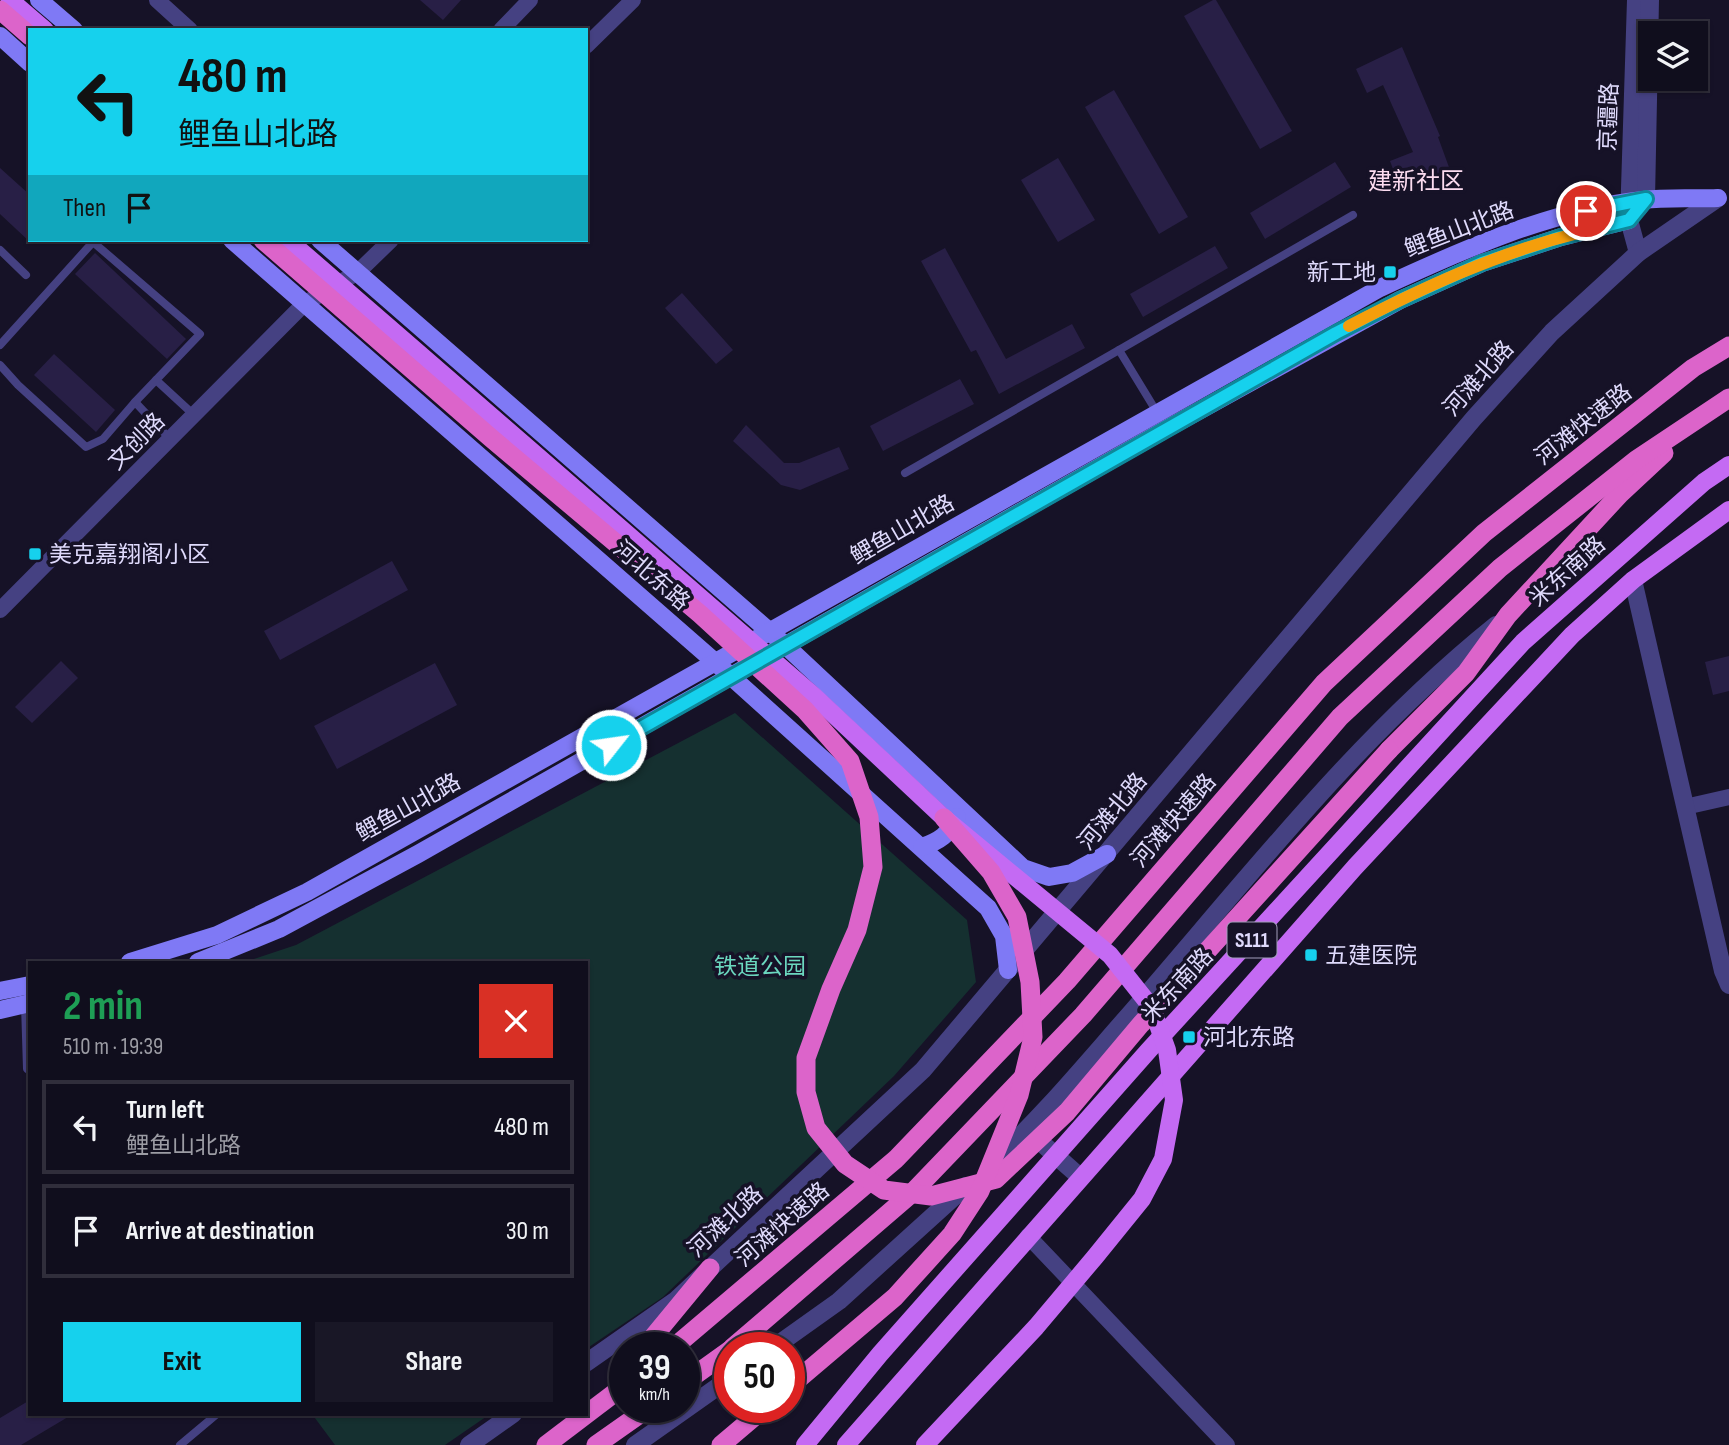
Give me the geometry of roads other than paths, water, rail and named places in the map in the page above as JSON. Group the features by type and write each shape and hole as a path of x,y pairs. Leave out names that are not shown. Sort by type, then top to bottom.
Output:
{"highway":[{"path":"0,10 28,34"},
{"path":"265,242 491,438 700,614 805,710 850,761 869,817 873,867 857,930 831,989 806,1058 806,1092 816,1128 845,1164 884,1190 931,1196 996,1179 1067,1112 1141,1024 1390,750 1466,673 1508,615 1620,494 1711,409"},
{"name":"河滩快速路","path":"692,1332 896,1159 1067,981 1324,683 1484,533 1693,368 1729,346"},
{"path":"751,1332 912,1193 1083,1015 1340,717 1500,568 1636,460 1729,398"},
{"path":"805,1373 895,1297 952,1234 980,1191 1019,1095 1033,1037 1030,982 1017,918 991,872 951,813"},
{"path":"657,1332 710,1268"},
{"path":"588,1410 609,1387"},
{"path":"588,1412 609,1397"},
{"path":"545,1445 583,1416"},
{"path":"596,1445 627,1423"},
{"path":"721,1445 747,1423"}],"main road":[{"path":"10,0 43,28"},
{"path":"39,0 72,28"},
{"path":"0,36 28,60"},
{"name":"鲤鱼山北路","path":"133,961 217,935 307,892 1380,288 1477,245 1586,211 1638,201 1723,196"},
{"name":"鲤鱼山北路","path":"200,961 279,929 731,677 1336,333 1482,263 1561,237 1629,220"},
{"name":"河北东路","path":"234,242 715,662 988,908 1004,936 1009,970"},
{"path":"290,242 951,813 1110,955 1152,1008 1164,1040 1174,1100 1163,1159 1142,1199 1035,1328 925,1445"},
{"name":"河北东路","path":"322,242 785,645 951,813 1023,868 1049,877 1072,873 1107,854"},
{"name":"米东南路","path":"805,1445 880,1353 1056,1156 1523,642 1704,482 1729,464"},
{"name":"S111","path":"846,1445 1355,867 1572,635 1633,580 1729,510"},
{"path":"922,847 940,841 951,830 951,813"},
{"path":"0,991 28,985"},
{"path":"0,1010 27,1004"}],"street":[{"path":"157,0 188,28"},
{"path":"588,44 633,0"},
{"name":"京疆路","path":"1636,0 1638,201"},
{"name":"京疆路","path":"1638,201 1650,0"},
{"path":"503,28 526,1"},
{"name":"河滩北路","path":"588,1362 676,1300 923,1070 1474,418 1552,331 1638,253 1723,196"},
{"path":"1638,201 1629,220 1638,253"},
{"name":"文创路","path":"0,610 304,304 358,272 389,242"},
{"path":"1633,580 1723,971 1729,985"},
{"path":"795,1332 839,1301 1027,1130 1194,942 1303,812 1447,665 1508,615"},
{"path":"1685,807 1729,797"},
{"path":"1027,1130 1080,1177"},
{"path":"1028,1236 1227,1445"},
{"path":"635,1445 714,1389"},
{"path":"469,1445 510,1416"}],"lane":[{"path":"905,473 1353,215"},
{"path":"0,345 93,242 200,334 103,439 86,447 0,365"},
{"path":"0,250 26,275"},
{"path":"1119,350 1166,429"},
{"path":"156,380 194,415"},
{"path":"135,402 170,439"},
{"path":"27,1004 28,1070"},
{"path":"180,1445 215,1416"}],"place":[{"name":"新工地","path":"1390,272"},
{"name":"美克嘉翔阁小区","path":"35,554"},
{"name":"五建医院","path":"1311,955"},
{"name":"河北东路","path":"1189,1037"}],"district":[{"name":"建新社区","path":"1416,181"}],"park label":[{"name":"铁道公园","path":"760,966"}]}
